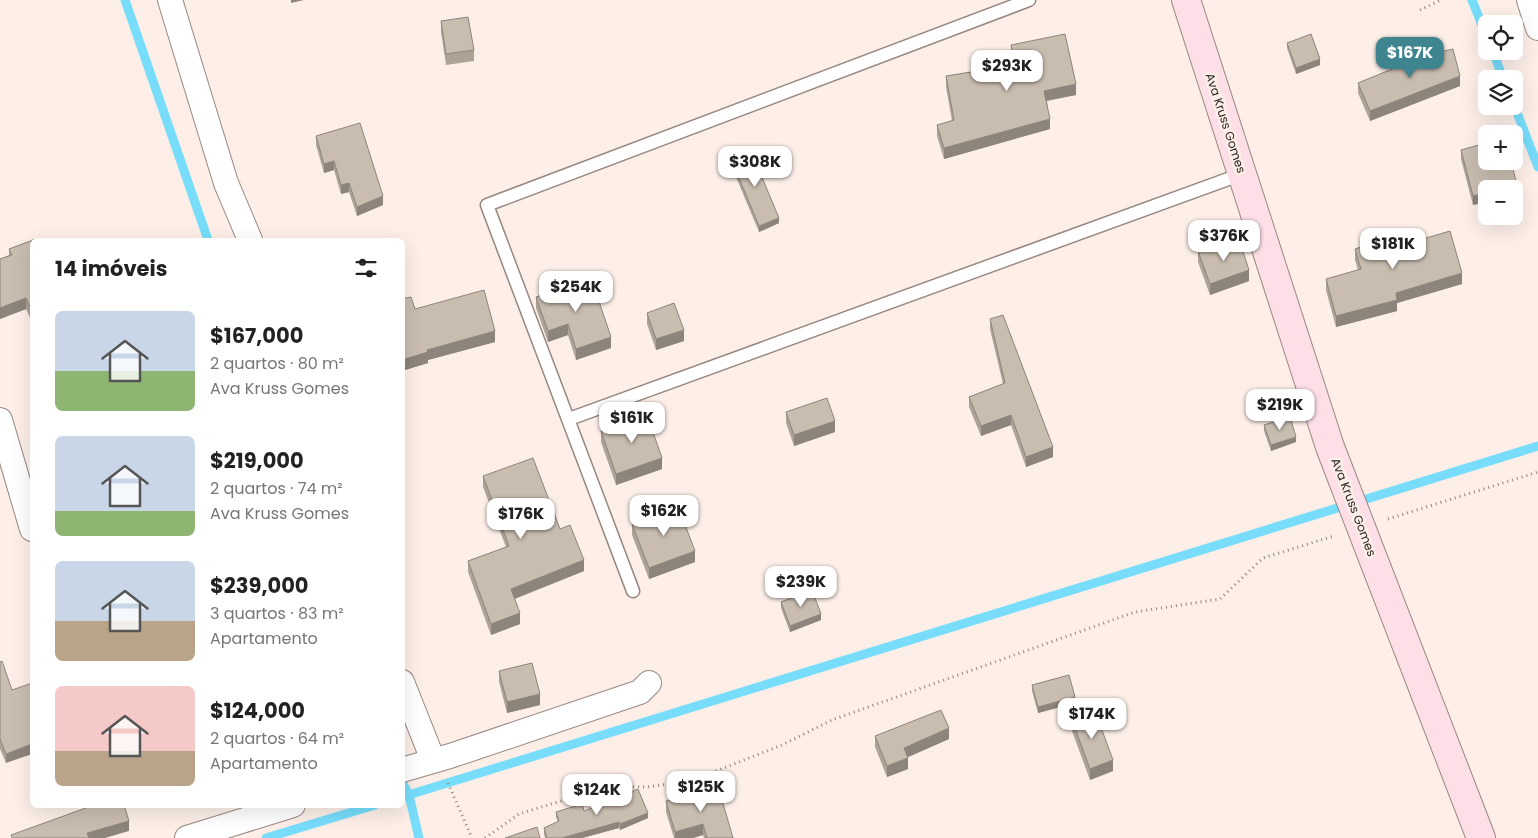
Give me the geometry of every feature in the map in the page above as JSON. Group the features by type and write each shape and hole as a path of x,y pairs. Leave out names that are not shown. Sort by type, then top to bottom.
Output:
{"street":[{"path":"170,0 226,183 249,238"},
{"name":"Ava Kruss Gomes","path":"1186,0 1330,447 1481,838"},
{"path":"1529,0 1538,28"},
{"path":"0,420 30,522"},
{"path":"405,769 450,756 640,692 649,682"},
{"path":"405,690 433,760"},
{"path":"187,838 283,808"}],"lane":[{"path":"633,591 487,205 1030,0"},
{"path":"569,419 1242,174"}],"path":[{"path":"1420,10 1441,0"},
{"path":"1386,520 1538,472"},
{"path":"485,838 519,814 610,786 647,787 690,781 782,745 832,720 1135,612 1220,599 1263,558 1339,534"},
{"path":"452,794 472,838"}],"building":[{"path":"468,17 474,50 446,54 441,21"},
{"path":"1065,34 1076,84 1044,91 1050,119 944,148 937,125 954,120 946,76 1015,65 1011,45"},
{"path":"1311,34 1320,59 1296,68 1287,43"},
{"path":"1453,49 1460,76 1370,111 1358,83 1424,56"},
{"path":"360,123 383,196 357,207 349,183 341,185 334,161 324,164 316,136"},
{"path":"1478,145 1478,170 1513,170 1516,180 1478,180 1478,195 1473,196 1461,150"},
{"path":"751,151 779,218 759,226 731,159"},
{"path":"1413,230 1416,241 1450,231 1462,273 1396,293 1397,300 1336,316 1326,279 1361,269 1355,249"},
{"path":"30,241 30,307 26,298 0,308 0,259 12,255 9,249"},
{"path":"1240,242 1249,270 1210,284 1198,251"},
{"path":"591,278 611,337 576,349 568,324 548,331 536,297"},
{"path":"484,290 495,331 427,350 428,352 405,359 405,298 411,297 415,309"},
{"path":"674,303 684,330 656,339 647,313"},
{"path":"1003,315 1053,447 1026,457 1011,415 981,426 969,397 1005,383 990,319"},
{"path":"827,398 835,421 794,435 786,412"},
{"path":"647,415 662,458 616,474 601,431"},
{"path":"1290,417 1296,437 1271,445 1264,425"},
{"path":"533,458 560,529 570,525 584,560 511,589 520,613 491,624 468,561 509,546 483,476"},
{"path":"678,506 695,551 649,568 632,524"},
{"path":"812,590 821,614 790,626 781,602"},
{"path":"2,661 12,690 30,684 30,745 6,754 0,739 0,662"},
{"path":"532,663 540,694 507,702 499,671"},
{"path":"1069,675 1075,697 1038,707 1032,685"},
{"path":"941,710 949,728 904,748 908,758 887,766 875,736"},
{"path":"1095,711 1113,760 1090,769 1072,720"},
{"path":"718,786 733,838 707,838 703,824 675,832 666,801"},
{"path":"638,789 648,813 620,824 619,822 562,838 547,838 544,828 559,821 556,812 582,804 584,811"},
{"path":"86,808 125,808 129,821 87,833 89,838 12,838 11,835"},
{"path":"537,827 540,838 505,838"}],"waterway":[{"path":"125,0 207,238"},
{"path":"1472,0 1478,15"},
{"path":"1496,60 1500,70"},
{"path":"1518,115 1538,167"},
{"path":"405,796 1538,446"},
{"path":"405,788 409,795 419,838"},
{"path":"266,838 365,808"}]}
